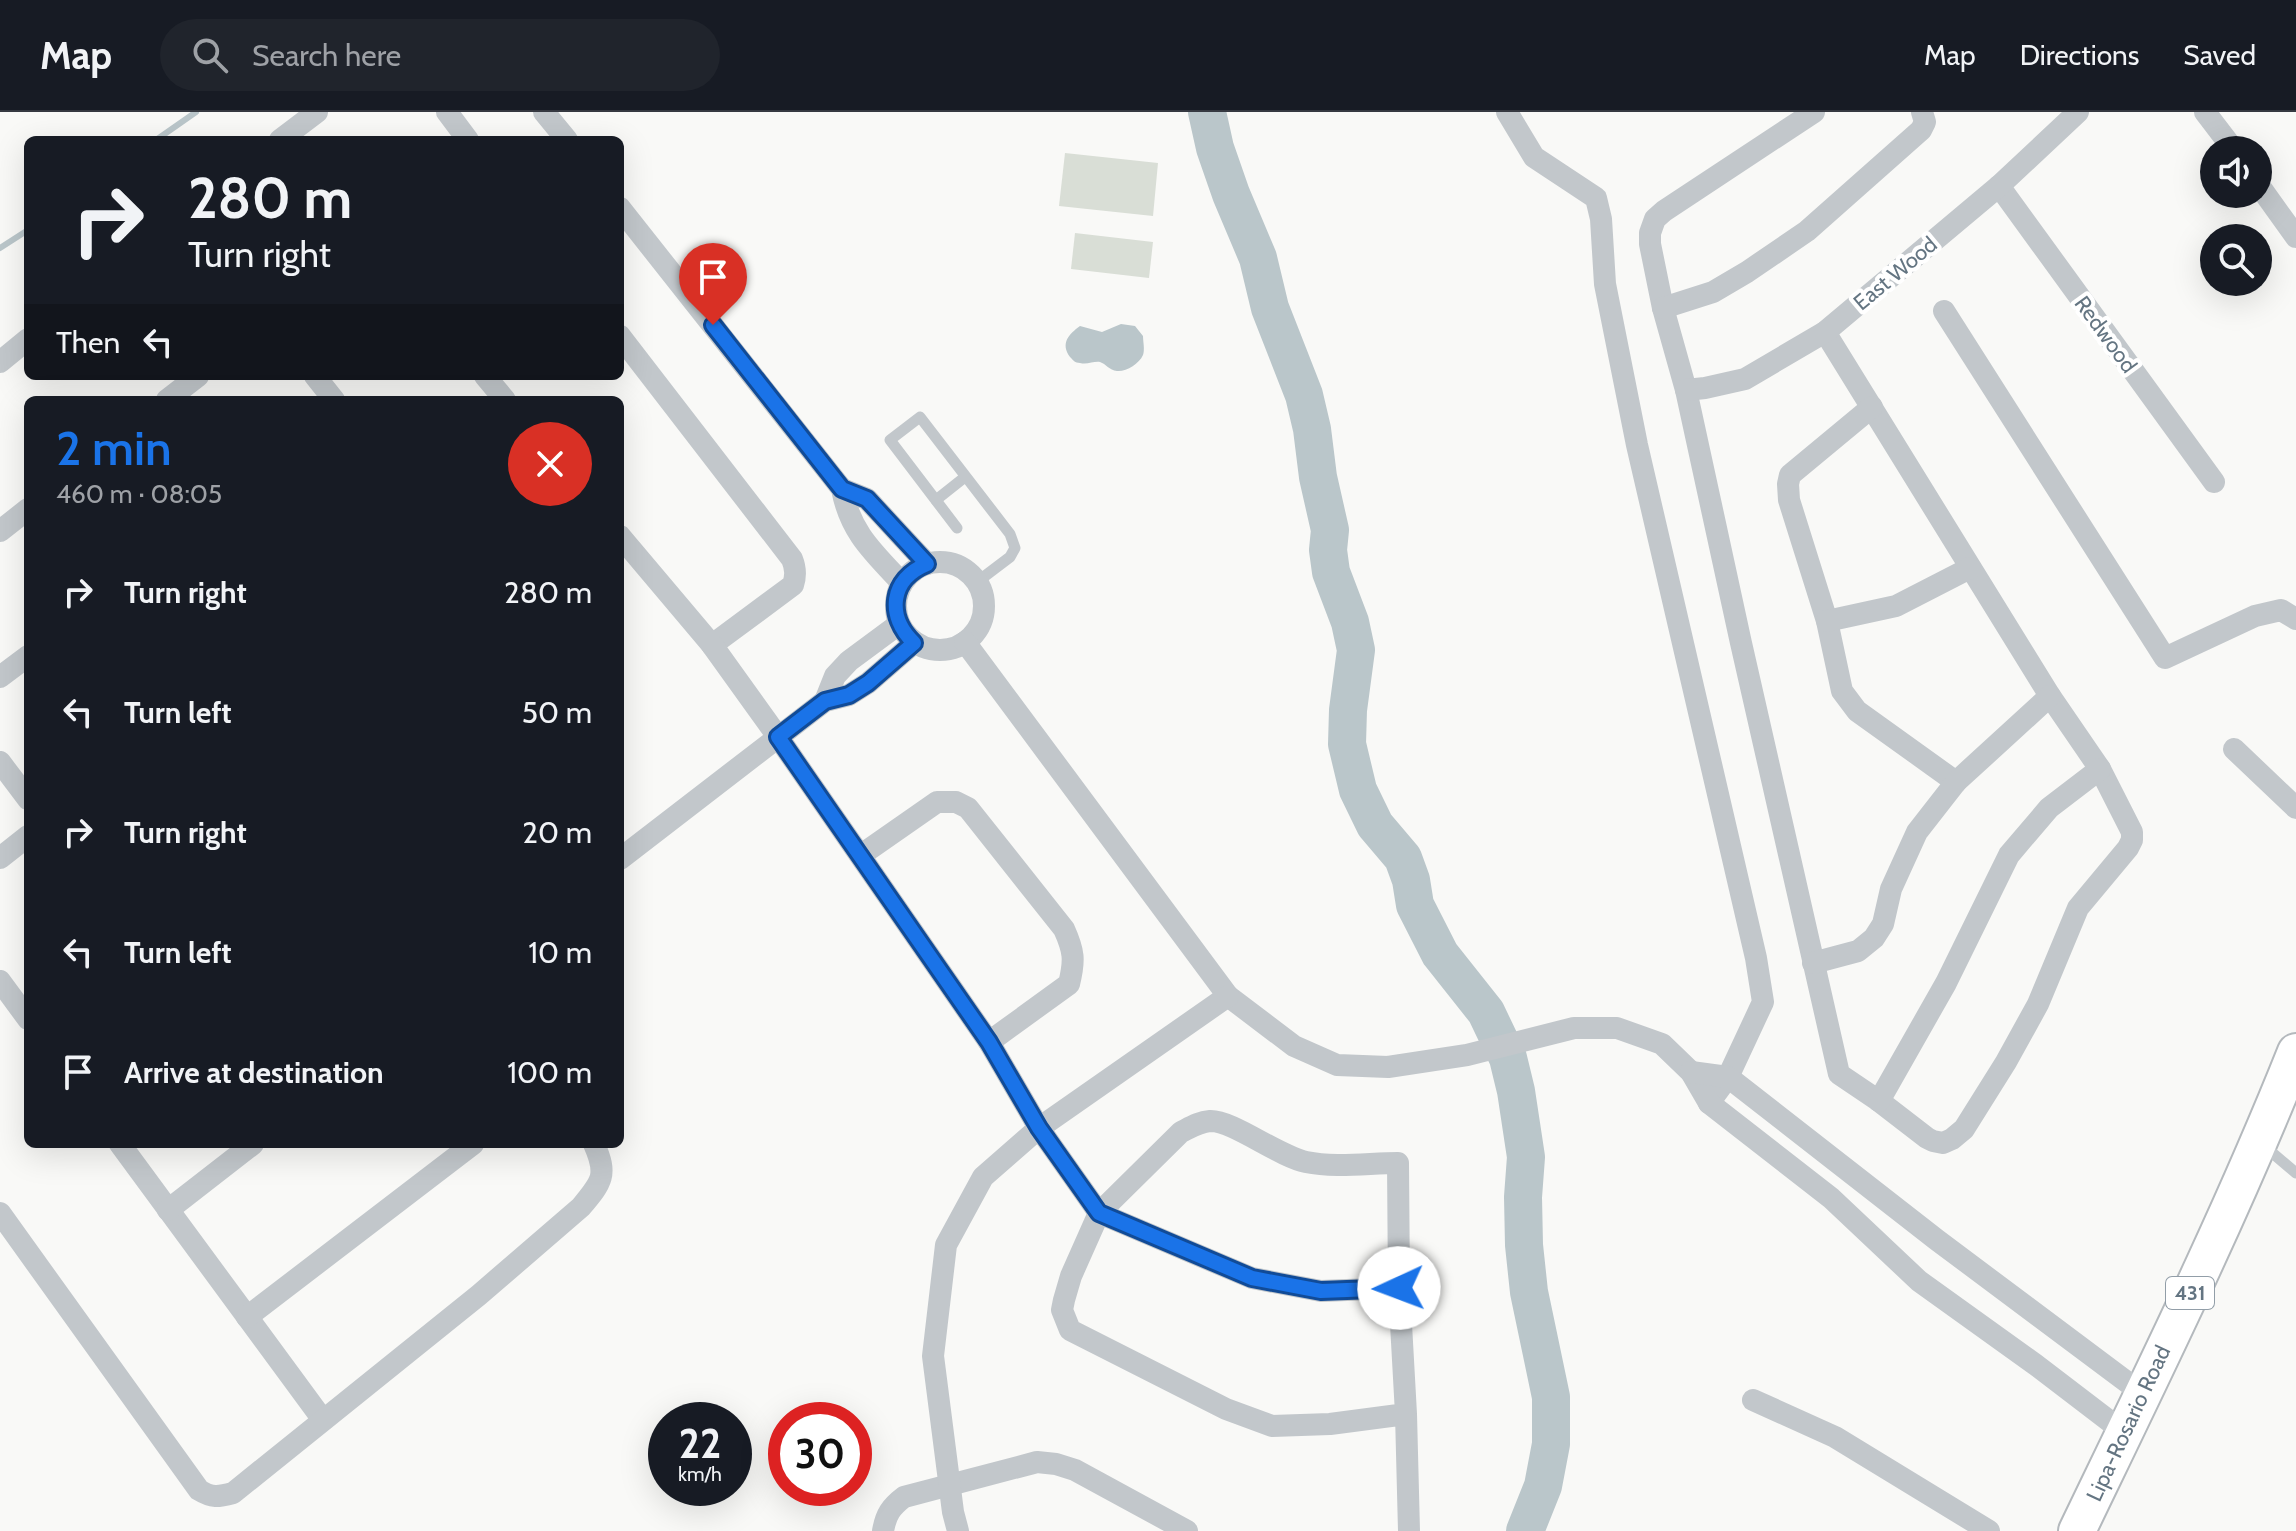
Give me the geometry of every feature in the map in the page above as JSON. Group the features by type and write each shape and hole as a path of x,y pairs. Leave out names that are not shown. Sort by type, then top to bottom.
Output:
{"main road":[{"name":"Lipa-Rosario Road","path":"2077,1531 2260,1142 2296,1052"}],"street":[{"path":"287,136 317,112"},
{"path":"447,112 465,136"},
{"path":"544,112 564,136"},
{"path":"1507,112 1534,157 1596,198 1601,219 1605,284 1637,445 1715,777 1763,1002 1728,1077 1709,1103"},
{"path":"1814,112 1664,211 1655,219 1650,244 1663,308 1686,390 1839,1074 1933,1141 1943,1143 1964,1129 2006,1062 2038,1004 2078,908 2128,848 2132,832 2100,769 2050,696 1825,332"},
{"path":"1663,308 1713,292 1807,231 1921,130 1925,122 1922,112"},
{"name":"East Wood","path":"1686,390 1745,379 1825,332 1999,186 2078,112"},
{"path":"2205,112 2223,136"},
{"name":"Redwood","path":"1999,186 2214,482"},
{"path":"2272,204 2296,237"},
{"path":"624,213 842,489 847,512 860,535 902,583"},
{"path":"1944,311 2165,658 2255,616 2281,610 2296,619"},
{"path":"624,341 795,566 793,585 712,645"},
{"path":"0,362 24,342"},
{"path":"172,396 193,380"},
{"path":"318,380 331,396"},
{"path":"488,380 502,396"},
{"path":"1872,407 1790,475 1789,500 1827,621 1842,691 1857,711 1956,782"},
{"path":"842,489 867,499 927,564"},
{"path":"0,531 24,512"},
{"path":"624,541 712,645 778,737 989,1042 1039,1128 1099,1213 1252,1278 1321,1291 1399,1288"},
{"path":"941,562 955,565 977,582 984,608 975,633 965,642 953,649 940,651 926,649 905,634 896,610 897,596 909,574 927,564 941,562"},
{"path":"1827,621 1896,606 1970,568"},
{"path":"825,701 835,676 849,661 899,624"},
{"path":"965,642 1228,996 1294,1046 1337,1065 1388,1067 1467,1055 1574,1028 1617,1028 1662,1044 1691,1072 1709,1103 1831,1198 1919,1281 2125,1433"},
{"path":"624,856 825,701 859,689 914,643"},
{"path":"0,677 24,659"},
{"path":"1813,963 1858,951 1874,938 1883,924 1891,889 1917,832 1956,782 2050,696"},
{"path":"2234,749 2296,808"},
{"path":"0,762 24,794"},
{"path":"1879,1101 1946,983 2009,855 2049,808 2100,769"},
{"path":"861,855 937,802 956,802 968,808 1064,929 1072,948 1073,966 1069,984 989,1042"},
{"path":"0,858 24,839"},
{"path":"0,981 24,1014"},
{"path":"958,1531 933,1356 946,1245 983,1177 1039,1128 1228,996"},
{"path":"1691,1072 1728,1077 2143,1394"},
{"path":"1406,1414 1330,1424 1272,1426 1226,1409 1070,1330 1062,1310 1064,1300 1071,1276 1099,1213 1181,1132 1197,1123 1214,1121 1226,1124 1306,1162 1398,1163 1399,1288 1406,1414 1409,1531"},
{"path":"123,1148 323,1420"},
{"path":"168,1210 248,1148"},
{"path":"247,1317 468,1148"},
{"path":"0,1213 199,1490 217,1498 233,1493 479,1295 581,1207 603,1173 596,1148"},
{"path":"1871,1236 1894,1206"},
{"path":"1753,1400 1835,1437 1989,1531"},
{"path":"883,1531 885,1518 892,1506 904,1497 1037,1462 1075,1470 1187,1531"}],"lane":[{"path":"957,528 890,440 920,417 1010,534 1015,548 1010,557 977,582"},
{"path":"936,500 965,477"},
{"path":"2260,1142 2296,1173"}],"shaded area":[{"path":"1065,153 1158,163 1153,216 1059,206"},
{"path":"1075,233 1153,242 1149,278 1071,269"},
{"path":"1121,324 1135,326 1143,336 1143,355 1132,367 1117,371 1100,362 1078,363 1067,352 1067,339 1080,326 1102,332"}],"waterway":[{"path":"162,136 196,112"},
{"path":"1207,112 1215,148 1258,258 1270,308 1304,395 1312,429 1318,477 1330,530 1328,550 1331,572 1350,622 1356,650 1347,744 1358,790 1375,825 1403,858 1415,905 1440,954 1486,1012 1508,1058 1516,1091 1526,1157 1524,1245 1529,1292 1551,1397 1551,1444 1543,1486 1525,1531"},
{"path":"0,248 24,233"}],"route":[{"path":"713,325 842,489 867,499 927,564 909,574 897,596 899,624 914,643 868,683 849,695 825,701 778,737 989,1042 1039,1128 1099,1213 1252,1278 1321,1291 1399,1288"}]}
